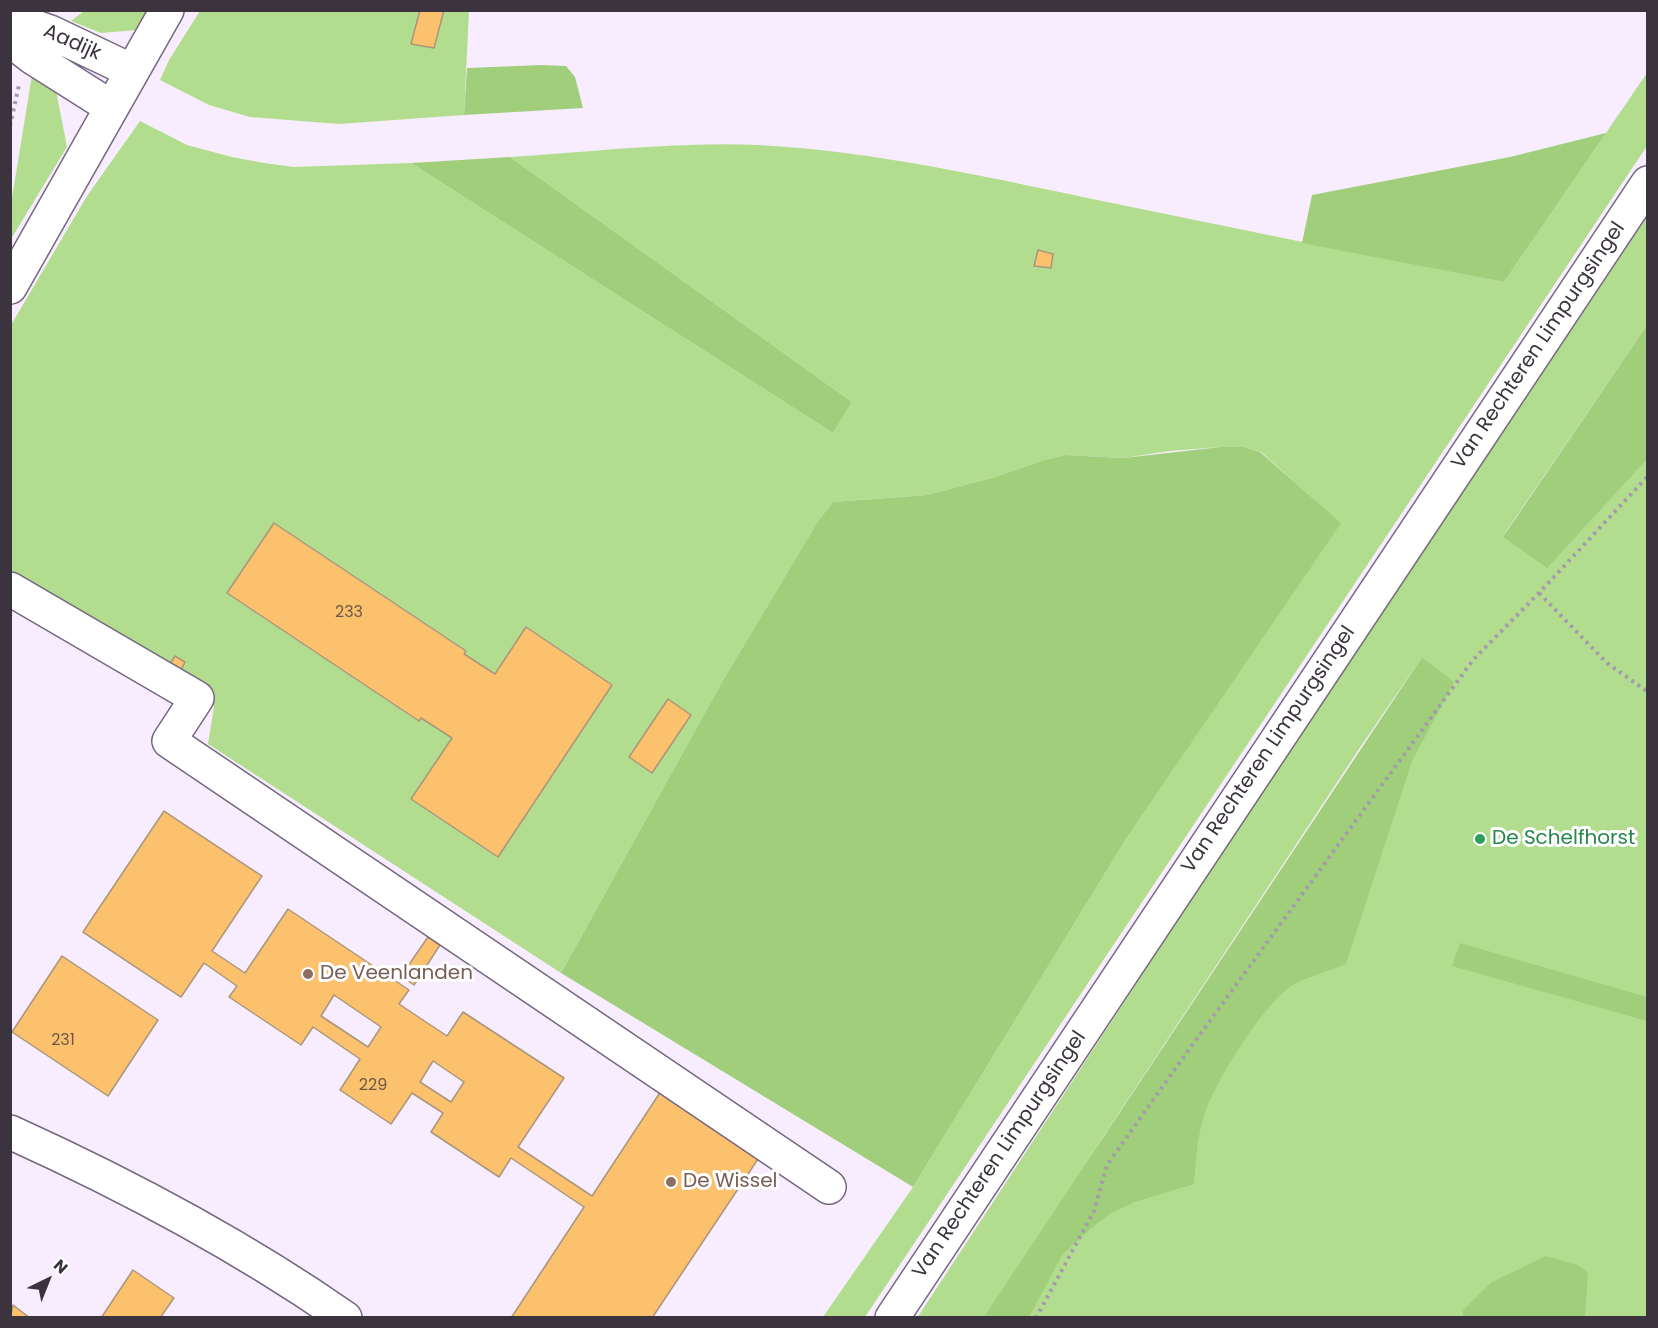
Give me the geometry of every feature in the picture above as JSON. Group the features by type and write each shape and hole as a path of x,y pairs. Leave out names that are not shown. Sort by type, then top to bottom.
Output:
{"main road":[{"path":"10,287 167,10"},
{"name":"Aadijk","path":"10,18 50,32 120,90"},
{"name":"Aadijk","path":"21,48 120,90"},
{"name":"Van Rechteren Limpurgsingel","path":"892,1317 1647,183"},
{"path":"10,589 197,698 169,741 830,1187"},
{"path":"10,1132 88,1167 222,1239 345,1317"}],"path":[{"path":"10,126 20,82 21,48"},
{"path":"1036,1317 1094,1211 1107,1165 1192,1045 1473,660 1539,593 1647,476"},
{"path":"1539,593 1607,663 1647,692"}],"green space":[{"path":"84,11 148,11 137,30 101,33 71,21"},
{"path":"200,11 469,11 464,115 339,124 250,117 209,105 160,80 169,60"},
{"path":"566,66 575,77 583,108 464,115 467,68"},
{"path":"1647,73 1647,146 865,1317 823,1317 913,1187 1126,839 1340,523 1261,452 1244,447 1221,447 1123,458 1065,455 927,495 833,502 818,521 722,682 561,973 208,744 214,707 204,686 11,573 11,325 87,196 140,121 187,145 264,163 294,167 411,163 833,433 852,402 510,157 697,144 758,145 847,153 980,176 1504,282"},
{"path":"32,75 56,90 67,147 11,239 11,204"},
{"path":"1606,133 1504,282 1302,243 1312,195 1510,157"},
{"path":"510,157 852,402 833,433 411,163"},
{"name":"De Schelfhorst","path":"1647,217 1647,325 1503,536 1647,360 1647,1317 917,1318 1226,847","holes":["1422,657 1433,666 1086,1163"]},
{"path":"1647,325 1647,459 1547,568 1503,537"},
{"path":"1221,447 1244,447 1260,452 1341,523 1126,839 913,1187 561,973 722,682 818,521 833,502 927,495 1065,455 1123,458"},
{"path":"1422,657 1454,682 1412,761 1346,964 1294,984 1282,993 1255,1025 1229,1064 1204,1116 1198,1141 1194,1184 1135,1202 1111,1213 1088,1231 1063,1254 1029,1317 984,1317"},
{"path":"1460,943 1647,997 1647,1021 1452,966"},
{"path":"1546,1256 1578,1265 1588,1273 1585,1317 1463,1317 1463,1310 1492,1282"}],"building":[{"path":"420,10 444,10 434,48 411,44"},
{"path":"1038,250 1053,254 1051,268 1034,266"},
{"path":"274,523 466,651 464,654 495,674 526,627 612,685 498,857 411,799 452,738 421,718 419,721 227,593"},
{"path":"175,656 185,662 181,670 170,664"},
{"path":"668,699 691,715 652,773 629,757"},
{"path":"164,811 262,876 212,951 245,973 288,909 409,990 399,1004 447,1036 463,1012 564,1078 518,1147 592,1196 663,1088 762,1153 652,1318 511,1318 584,1207 511,1158 499,1177 431,1132 443,1113 412,1093 391,1124 340,1090 360,1059 313,1027 301,1045 229,997 237,986 204,963 181,997 83,932","holes":["334,995 381,1027 368,1047 321,1016","433,1061 464,1082 451,1102 420,1082"]},
{"path":"428,937 440,945 414,985 401,976"},
{"path":"62,956 158,1020 108,1096 12,1032"},
{"path":"133,1270 174,1298 160,1318 101,1318"},
{"path":"13,1305 30,1318 10,1318"}],"place":[{"name":"De Schelfhorst","path":"1480,839"},
{"name":"De Veenlanden","path":"308,974"},
{"name":"De Wissel","path":"671,1182"}]}
